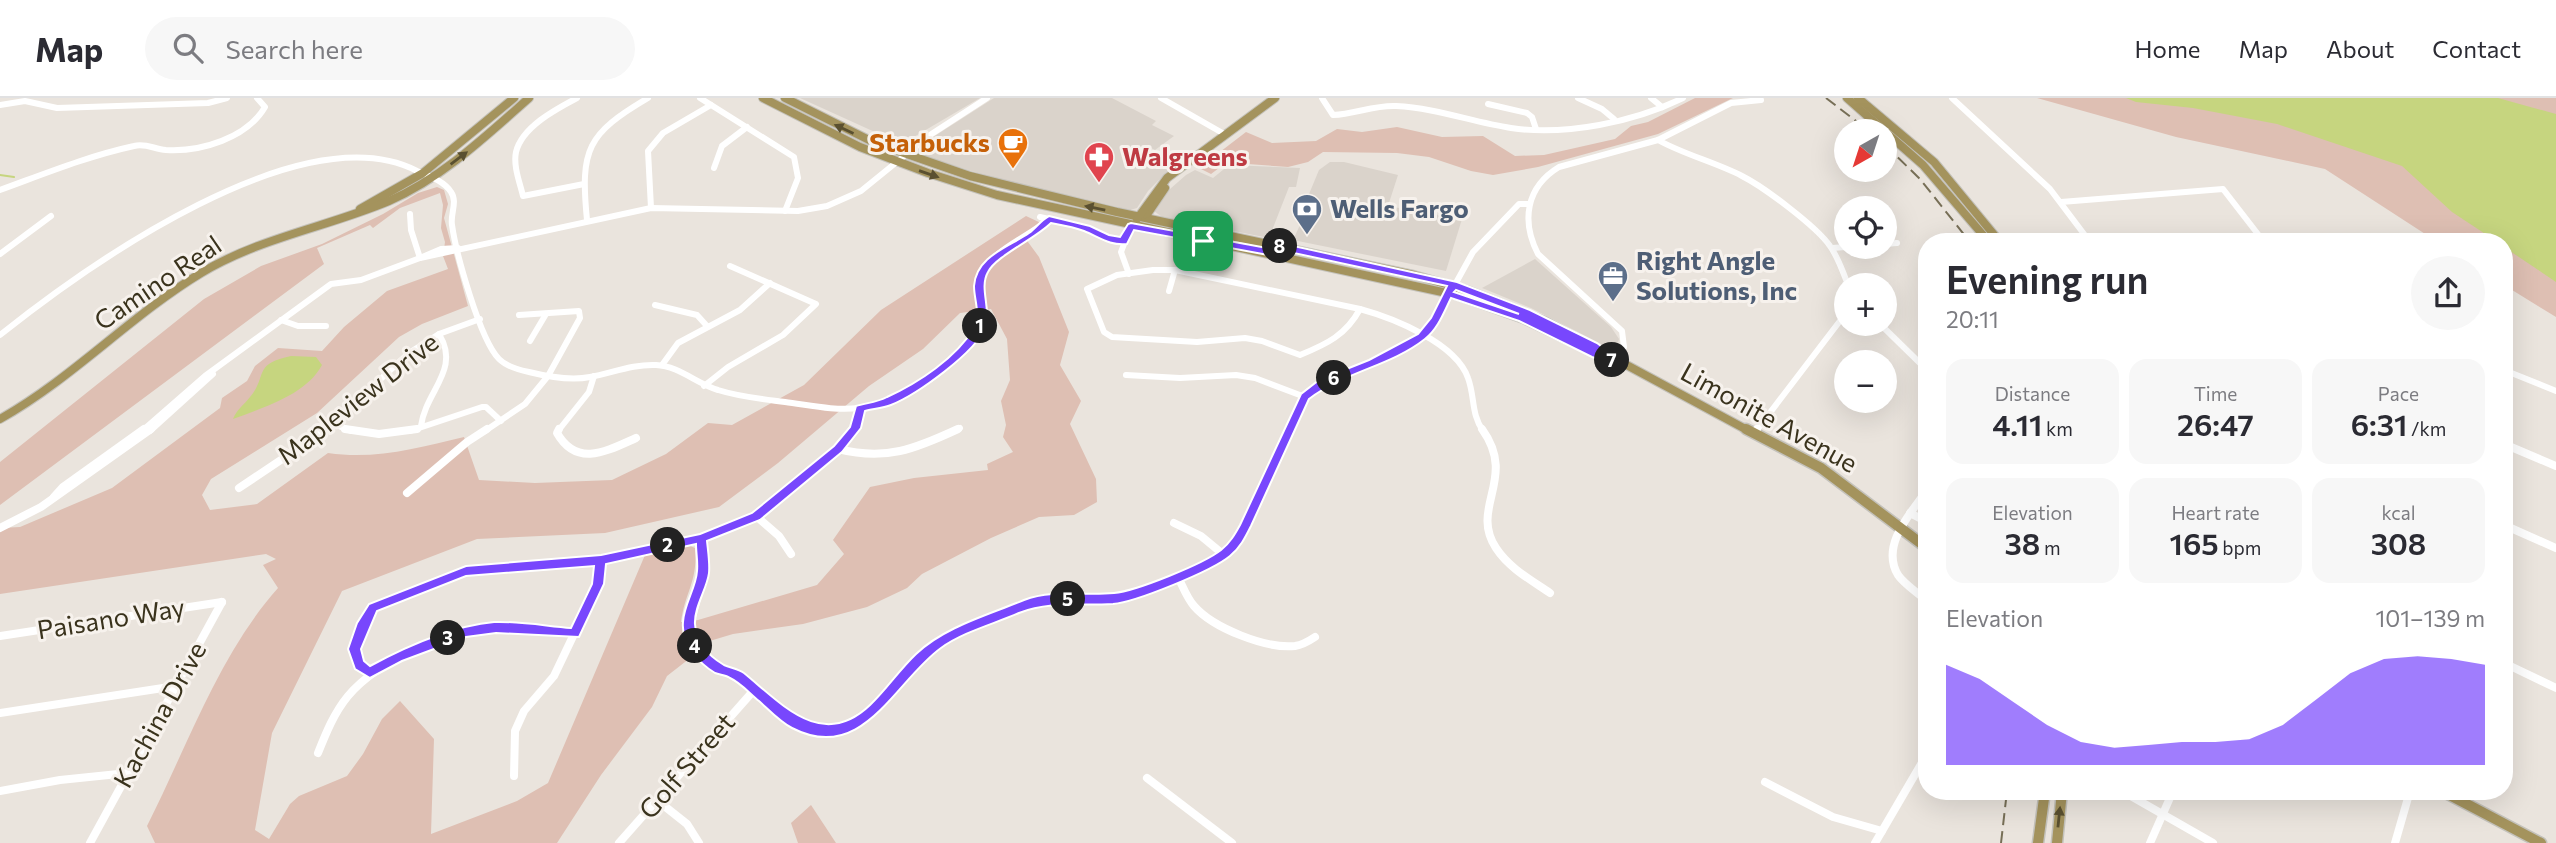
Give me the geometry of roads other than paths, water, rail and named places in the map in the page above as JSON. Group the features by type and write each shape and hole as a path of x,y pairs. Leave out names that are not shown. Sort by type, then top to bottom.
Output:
{"main road":[{"name":"Camino Real","path":"356,212 381,195 423,173 514,98"},
{"name":"Camino Real","path":"0,419 66,376 150,308 202,273 260,244 393,198 431,178 460,158 529,98"},
{"name":"Limonite Avenue","path":"763,98 824,132 895,162 1007,198 1448,293 1523,319 1596,355 1617,362"},
{"name":"Limonite Avenue","path":"785,98 844,129 905,154 1003,186 1453,285 1536,317 1838,479 1918,542"},
{"path":"1131,226 1139,217 1148,213 1182,167 1275,98"},
{"path":"1847,98 1925,164 1963,206 1982,233"},
{"path":"1858,98 1934,162 1993,233"},
{"path":"1203,241 1212,240 1268,251 1280,246"},
{"path":"2038,843 2042,800"},
{"path":"2057,843 2061,800"},
{"path":"2459,800 2540,843"}],"street":[{"path":"0,105 25,102 69,108 208,103 227,98"},
{"path":"0,190 133,145 145,144 164,150 180,149 242,133 256,122 265,107 257,98"},
{"path":"577,98 553,112 519,144 515,160 523,196 584,184"},
{"path":"587,220 583,165 590,143 614,119 649,98"},
{"path":"700,98 789,153 797,163 797,178 785,211"},
{"path":"0,528 25,517 140,439 169,416 215,371 331,284 361,281 435,253 651,208 785,211 816,209 846,200 866,188 930,135 987,98"},
{"path":"1161,98 1169,105 1226,135"},
{"path":"1321,98 1329,112 1334,115 1367,107 1413,108 1442,111 1514,129 1585,126 1662,107 1683,98"},
{"path":"1362,98 1367,107"},
{"path":"1412,98 1413,108"},
{"path":"1578,98 1602,109 1614,119"},
{"path":"1651,98 1662,107"},
{"path":"1952,98 2061,202 2083,233"},
{"path":"1617,362 1624,349 1622,331 1538,254 1529,239 1528,204 1535,187 1549,172 1658,140 1731,103 1761,100"},
{"path":"651,208 648,151 663,133 711,104"},
{"path":"1489,104 1527,113 1532,117 1536,129"},
{"path":"714,168 722,146 747,127"},
{"path":"1658,140 1688,156 1752,181 1825,238 1843,273"},
{"path":"0,335 43,299 121,246 227,192 322,162 360,157 396,160 451,191 454,199 451,221 458,248 489,346 501,360 520,370 577,379 644,365 662,365 674,368 704,386 826,408 860,408 889,401 943,368 961,352 980,327 983,308 979,286 982,272 995,257 1034,234 1049,219"},
{"path":"2061,202 2223,189 2257,233"},
{"path":"701,538 703,571 689,622 693,642 708,660 735,674 796,723 818,730 855,724 874,710 920,658 939,642 1032,603 1054,599 1115,598 1178,577 1224,555 1236,543 1245,526 1305,397 1323,383 1373,363 1422,337 1436,320 1448,293 1473,253 1520,204 1528,204"},
{"path":"410,214 414,242 420,258"},
{"path":"0,254 51,216"},
{"path":"1040,217 1087,228 1106,238 1123,241"},
{"path":"1129,274 1121,252 1131,226"},
{"path":"704,386 721,368 770,344 816,304 730,266"},
{"path":"1360,309 1351,326 1340,337 1300,355 1262,341 1245,338 1197,342 1112,337 1104,332 1087,289 1095,282 1156,268 1175,270 1360,309 1393,318 1422,337 1455,360 1466,372 1472,388 1475,419 1489,440 1497,471 1487,528 1508,564 1550,593"},
{"path":"1169,291 1175,270"},
{"path":"662,365 678,343 740,310 770,284"},
{"path":"655,304 697,315 707,326"},
{"path":"407,493 467,442 525,404 548,376 580,318 579,311 519,315"},
{"path":"530,341 546,314"},
{"name":"Mapleview Drive","path":"239,488 334,424 402,359 439,334 480,319"},
{"path":"282,320 298,326 326,326"},
{"path":"1754,433 1834,329"},
{"path":"421,426 425,403 444,375 449,362 448,348 439,334"},
{"path":"1892,336 1918,361"},
{"path":"2513,374 2556,391"},
{"path":"1126,375 1180,378 1236,375 1255,378 1305,397"},
{"path":"594,376 588,394 561,423 557,433 562,446 571,452 593,454 636,438"},
{"path":"334,424 362,435 384,434 457,417 480,407 489,409 501,421"},
{"path":"370,672 359,665 355,649 363,623 373,607 466,571 601,560 701,538 756,516 838,449 855,428 860,408"},
{"path":"838,449 862,457 885,457 908,451 960,428"},
{"path":"2513,448 2556,466"},
{"path":"1918,502 1900,529 1891,552 1894,568 1918,592"},
{"path":"1910,513 1918,517"},
{"path":"756,516 779,536 791,554"},
{"path":"1174,523 1201,536 1224,555"},
{"path":"2513,529 2556,548"},
{"path":"514,776 515,732 524,711 554,676 598,584 601,560"},
{"path":"1178,577 1195,607 1210,619 1238,632 1272,646 1298,646 1315,637"},
{"name":"Paisano Way","path":"0,636 222,602"},
{"name":"Kachina Drive","path":"90,843 222,602"},
{"path":"318,753 330,722 347,697 370,672 397,658 466,632 496,627 575,633"},
{"path":"2513,667 2556,688"},
{"path":"0,713 176,686"},
{"name":"Golf Street","path":"619,843 755,689"},
{"path":"1875,843 1918,769"},
{"path":"0,791 60,780 128,773"},
{"path":"1147,778 1232,843"},
{"path":"1765,782 1833,817 1882,831"},
{"path":"2137,800 2213,843"},
{"path":"2150,843 2169,800"},
{"path":"2395,843 2407,800"},
{"path":"658,801 682,818 695,832 699,843"}],"waterway":[{"path":"0,175 14,177"}],"railway":[{"path":"1826,98 1853,119"},
{"path":"1897,157 1920,179 1963,233"},
{"path":"2001,843 2006,800"}],"place":[{"name":"Starbucks","path":"1013,170"},
{"name":"Walgreens","path":"1099,184"},
{"name":"Wells Fargo","path":"1307,236"},
{"name":"Right Angle Solutions, Inc","path":"1613,303"}]}
